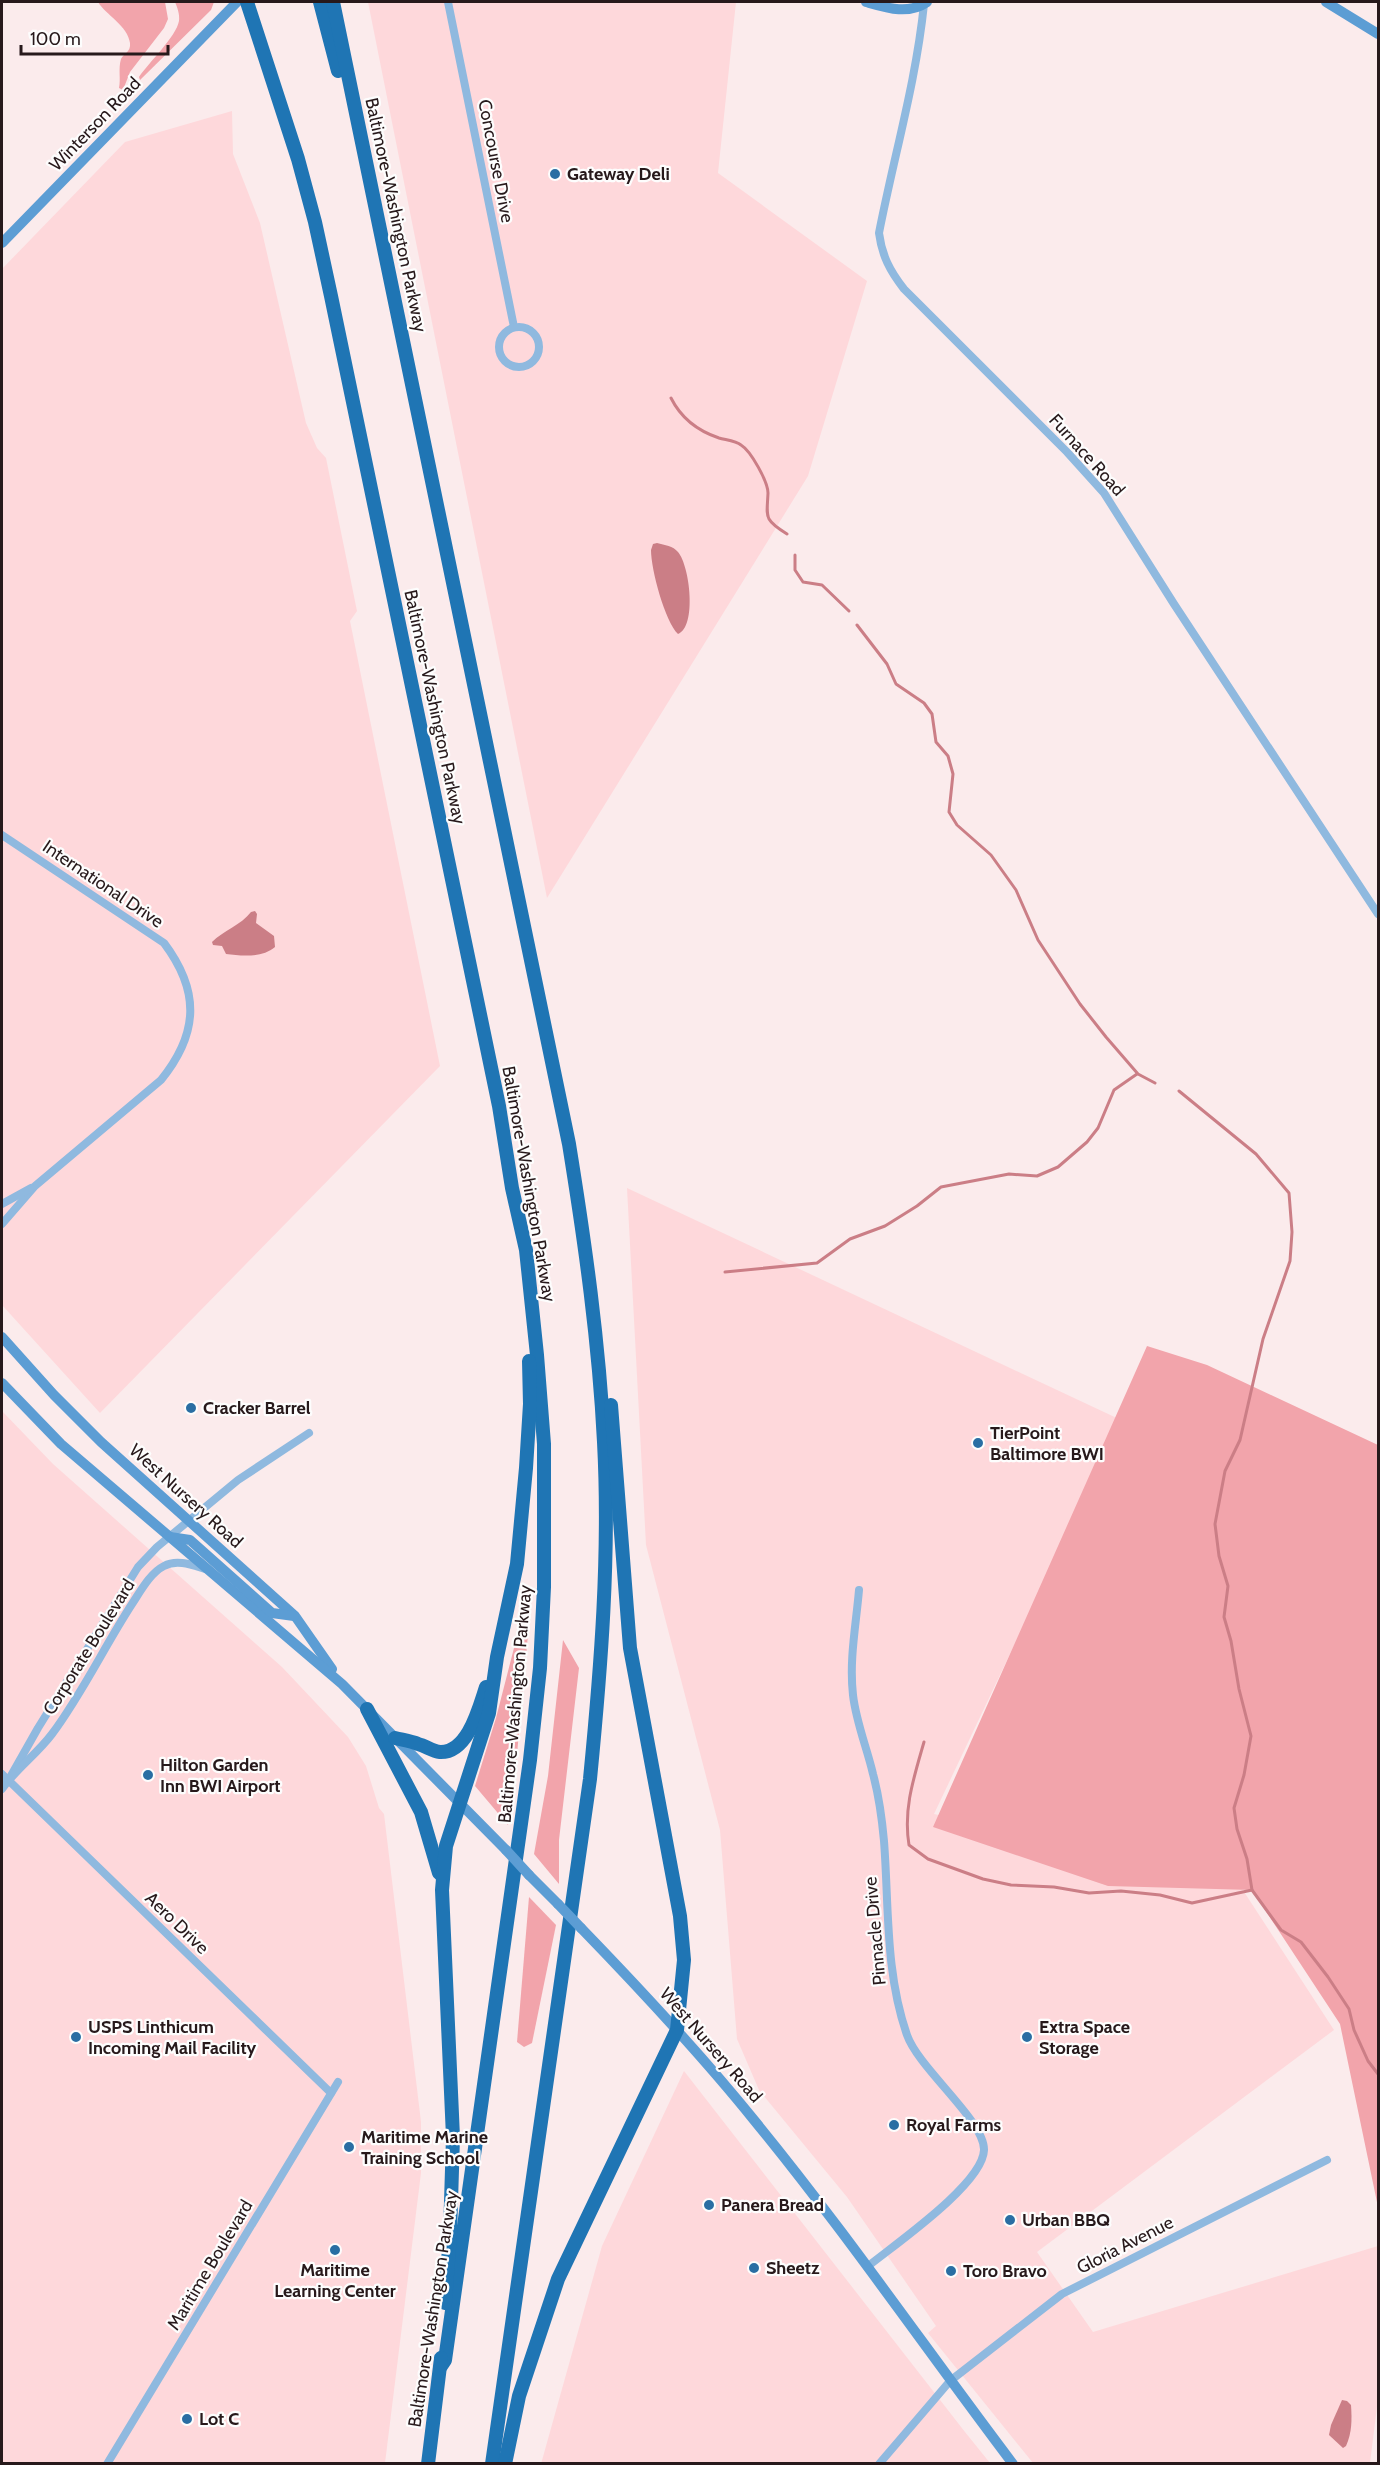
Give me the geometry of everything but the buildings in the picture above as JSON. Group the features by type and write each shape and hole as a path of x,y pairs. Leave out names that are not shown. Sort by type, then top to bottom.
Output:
{"highway":[{"name":"Baltimore-Washington Parkway","path":"244,2 278,93 315,222 499,1106 512,1188 526,1250 537,1355 543,1444 545,1532 540,1668 516,1868 445,2360 441,2366 429,2463"},
{"path":"320,2 358,161 402,373 420,420"},
{"name":"Baltimore-Washington Parkway","path":"333,2 569,1144 589,1270 604,1444 606,1540 600,1675 590,1779 492,2463"},
{"path":"342,2 376,164 381,228"},
{"path":"441,2366 450,2234 453,2137 442,1890 446,1846 489,1713 497,1657 517,1564 530,1404 529,1356 512,1188"},
{"path":"505,2463 519,2396 558,2279 677,2030 683,1981 682,1934 630,1648 606,1354 589,1270"},
{"path":"395,1738 442,1752 455,1749 473,1726 497,1657"},
{"path":"367,1709 421,1812 430,1837 442,1890"}],"main road":[{"name":"Winterson Road","path":"2,243 237,2"},
{"path":"866,2 896,9 911,9 925,3"},
{"path":"1326,2 1378,34"},
{"name":"West Nursery Road","path":"2,1337 54,1395 101,1442 295,1616 342,1684"},
{"name":"West Nursery Road","path":"2,1383 61,1444 342,1684 506,1850 677,2030 754,2120 1013,2463"},
{"path":"170,1537 190,1540 272,1613 295,1616"}],"street":[{"name":"Concourse Drive","path":"448,2 514,327"},
{"name":"Furnace Road","path":"925,3 911,90 879,233 881,251 889,269 910,295 1067,452 1104,493 1180,614 1378,914"},
{"path":"514,327 528,328 539,342 538,356 533,363 525,367 515,368 507,364 500,352 499,343 503,335 514,327"},
{"name":"International Drive","path":"2,834 164,943 177,961 185,978 190,1000 191,1023 177,1060 161,1080 35,1186 2,1224"},
{"name":"International Drive","path":"2,1204 35,1186"},
{"name":"Corporate Boulevard","path":"2,1789 5,1778 138,1567 157,1547 238,1480 309,1433"},
{"name":"Corporate Boulevard","path":"5,1778 50,1736 68,1711 130,1607 156,1572 165,1565 175,1563 188,1563 211,1571"},
{"name":"Pinnacle Drive","path":"859,1590 852,1662 853,1695 879,1800 884,1841 891,1973 908,2037 921,2061 980,2132 984,2152 979,2167 963,2187 867,2267"},
{"name":"Aero Drive","path":"5,1778 331,2093"},
{"name":"Maritime Boulevard","path":"107,2463 338,2082"},
{"name":"Gloria Avenue","path":"879,2463 950,2381 1062,2294 1328,2160"}],"shaded area":[{"path":"98,2 165,2 168,19 164,28 130,72 123,90 119,88 121,59 130,43 125,31"},
{"path":"175,2 214,2 211,10 140,80 139,77 168,42 177,27 179,16"},
{"path":"368,2 736,2 718,173 867,281 808,476 547,898"},
{"path":"232,111 233,154 260,223 306,423 317,448 326,458 357,611 350,621 440,1066 100,1413 2,1305 2,269 125,142"},
{"path":"657,543 676,550 686,570 690,609 684,629 678,634 668,618 656,582 651,550 653,544"},
{"path":"255,911 256,923 274,936 275,947 258,955 245,956 226,954 222,946 213,945 212,942 216,938"},
{"path":"627,1188 1121,1420 934,1814 1235,1878 1334,2030 1037,2252 1093,2332 1378,2246 1378,2399 1370,2463 1033,2463 928,2333 936,2326 847,2197 759,2090 737,2039 720,1830 646,1545"},
{"path":"1147,1346 1207,1365 1378,1445 1378,2207 1340,2024 1252,1890 1108,1886 933,1827"},
{"path":"2,1411 53,1464 282,1667 348,1737 366,1766 379,1808 384,1814 421,2122 421,2173 385,2463 2,2463"},
{"path":"525,1605 528,1634 508,1825 475,1786 496,1718"},
{"path":"563,1640 579,1668 559,1840 559,1884 534,1854 548,1776"},
{"path":"529,1897 556,1925 532,2043 524,2047 517,2042"},
{"path":"684,2071 990,2463 541,2464 602,2246"},
{"path":"1342,2400 1351,2405 1351,2426 1346,2446 1343,2448 1329,2435"}],"waterway":[{"path":"671,398 685,418 697,428 745,448 754,460 767,488 768,517 774,525 787,534"},
{"path":"795,555 795,570 803,582 822,585 849,611"},
{"path":"857,625 887,664 896,684 924,703 932,714 936,742 948,756 953,774 949,812 957,825 991,855 1016,890 1038,940 1080,1004 1138,1074 1155,1083"},
{"path":"725,1272 817,1263 850,1239 885,1226 917,1206 941,1187 1009,1174 1037,1176 1058,1167 1087,1142 1098,1128 1114,1090 1137,1074"},
{"path":"1179,1091 1256,1154 1289,1193 1292,1232 1290,1261 1263,1339 1240,1440 1225,1471 1215,1524 1219,1556 1228,1586 1224,1617 1251,1736 1244,1775 1234,1808 1237,1829 1247,1859 1252,1890 1281,1930 1301,1942 1328,1977 1349,2009 1354,2030 1368,2061 1378,2074"},
{"path":"924,1742 910,1793 907,1819 909,1845 928,1859 983,1879 1011,1885 1054,1887 1089,1893 1121,1891 1160,1895 1192,1903 1252,1890"}],"place":[{"name":"Gateway Deli","path":"555,174"},
{"name":"Cracker Barrel","path":"191,1408"},
{"name":"TierPoint Baltimore BWI","path":"978,1443"},
{"name":"Hilton Garden Inn BWI Airport","path":"148,1775"},
{"name":"USPS Linthicum Incoming Mail Facility","path":"76,2037"},
{"name":"Extra Space Storage","path":"1027,2037"},
{"name":"Royal Farms","path":"894,2125"},
{"name":"Maritime Marine Training School","path":"349,2147"},
{"name":"Panera Bread","path":"709,2205"},
{"name":"Urban BBQ","path":"1010,2220"},
{"name":"Maritime Learning Center","path":"335,2250"},
{"name":"Sheetz","path":"754,2268"},
{"name":"Toro Bravo","path":"951,2271"},
{"name":"Lot C","path":"187,2419"}]}
